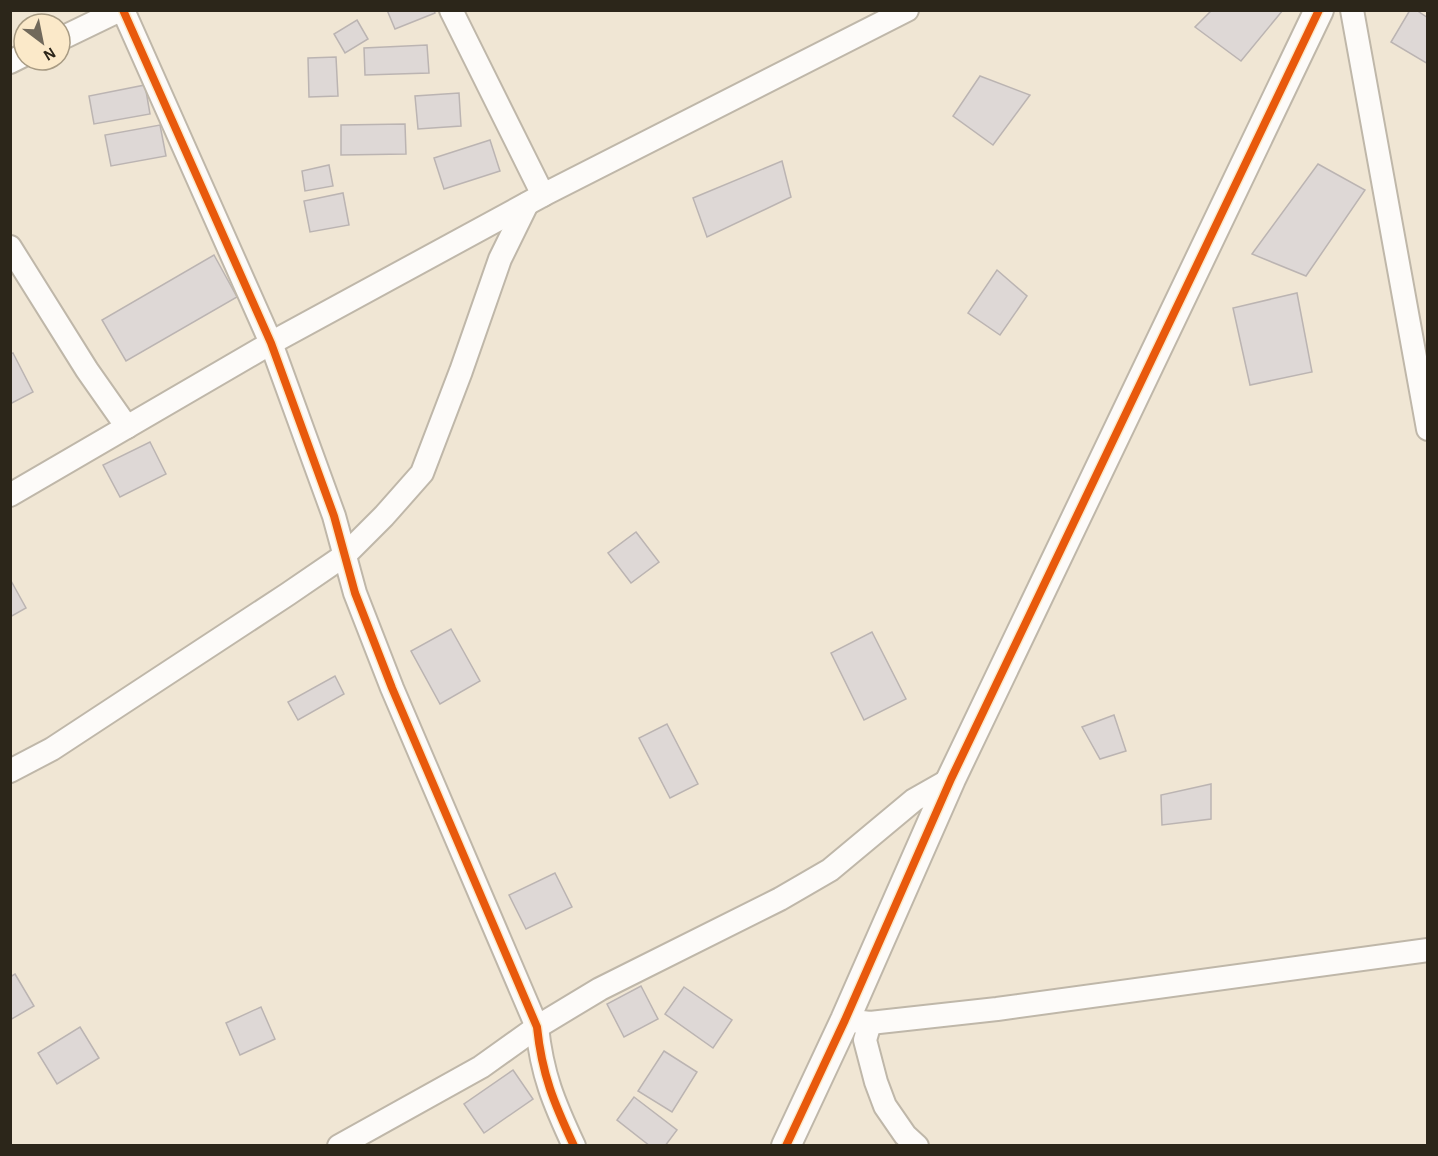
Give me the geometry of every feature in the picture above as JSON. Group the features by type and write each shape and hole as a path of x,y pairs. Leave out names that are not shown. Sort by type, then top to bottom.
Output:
{"street":[{"path":"72,33 122,10 271,343 334,516 355,593 392,688 537,1027 541,1060 552,1098 574,1146"},
{"path":"451,10 535,200"},
{"path":"10,495 271,343 535,200 907,10"},
{"path":"786,1146 857,1021 951,779 1319,10"},
{"path":"1352,10 1428,429"},
{"path":"10,771 52,749 345,555 384,516 422,473 500,259 535,200"},
{"path":"10,247 87,370 127,427"},
{"path":"339,1146 481,1067 537,1027 600,989 780,899 831,870 914,800 951,779"},
{"path":"857,1021 997,1009 1428,950"},
{"path":"857,1021 885,1106 905,1135 917,1146"}],"building":[{"path":"387,10 434,10 435,13 395,29"},
{"path":"1212,10 1283,10 1241,61 1195,27"},
{"path":"1410,10 1416,10 1428,18 1428,64 1391,42"},
{"path":"357,20 368,39 345,53 334,34"},
{"path":"427,45 429,73 365,75 364,48"},
{"path":"336,57 338,96 309,97 308,58"},
{"path":"980,76 1030,95 993,145 953,116"},
{"path":"145,85 150,114 94,124 89,96"},
{"path":"459,93 461,126 418,129 415,96"},
{"path":"405,124 406,154 341,155 341,125"},
{"path":"160,125 166,156 111,166 105,135"},
{"path":"490,140 500,171 444,189 434,158"},
{"path":"782,161 791,197 707,237 693,198"},
{"path":"1318,164 1365,190 1306,276 1252,254"},
{"path":"329,165 333,186 305,191 302,171"},
{"path":"343,193 349,225 310,232 304,201"},
{"path":"214,255 237,297 126,361 102,320"},
{"path":"997,270 1027,296 1000,335 968,313"},
{"path":"1297,293 1312,372 1250,385 1233,308"},
{"path":"13,353 33,392 10,404 10,354"},
{"path":"150,442 166,474 120,497 103,465"},
{"path":"636,532 659,562 631,583 608,553"},
{"path":"10,579 26,608 10,617"},
{"path":"451,629 480,681 440,704 411,651"},
{"path":"872,632 906,699 864,720 831,653"},
{"path":"335,676 344,694 298,720 288,702"},
{"path":"1114,715 1126,751 1100,759 1082,727"},
{"path":"667,724 698,784 670,798 639,738"},
{"path":"1211,784 1211,819 1162,825 1161,795"},
{"path":"555,873 572,907 526,929 509,895"},
{"path":"15,974 34,1006 10,1020 10,977"},
{"path":"641,986 658,1019 624,1037 607,1004"},
{"path":"684,987 732,1020 713,1048 665,1014"},
{"path":"261,1007 275,1039 240,1055 226,1023"},
{"path":"80,1027 99,1058 57,1084 38,1053"},
{"path":"664,1051 697,1072 672,1112 638,1091"},
{"path":"513,1070 533,1099 484,1133 464,1104"},
{"path":"634,1097 677,1130 665,1146 650,1146 617,1120"}],"cycle path":[{"path":"123,10 271,343 334,516 355,593 392,688 537,1027 542,1060 550,1088 574,1146"},
{"path":"786,1146 845,1020 951,779 1319,10"}]}
